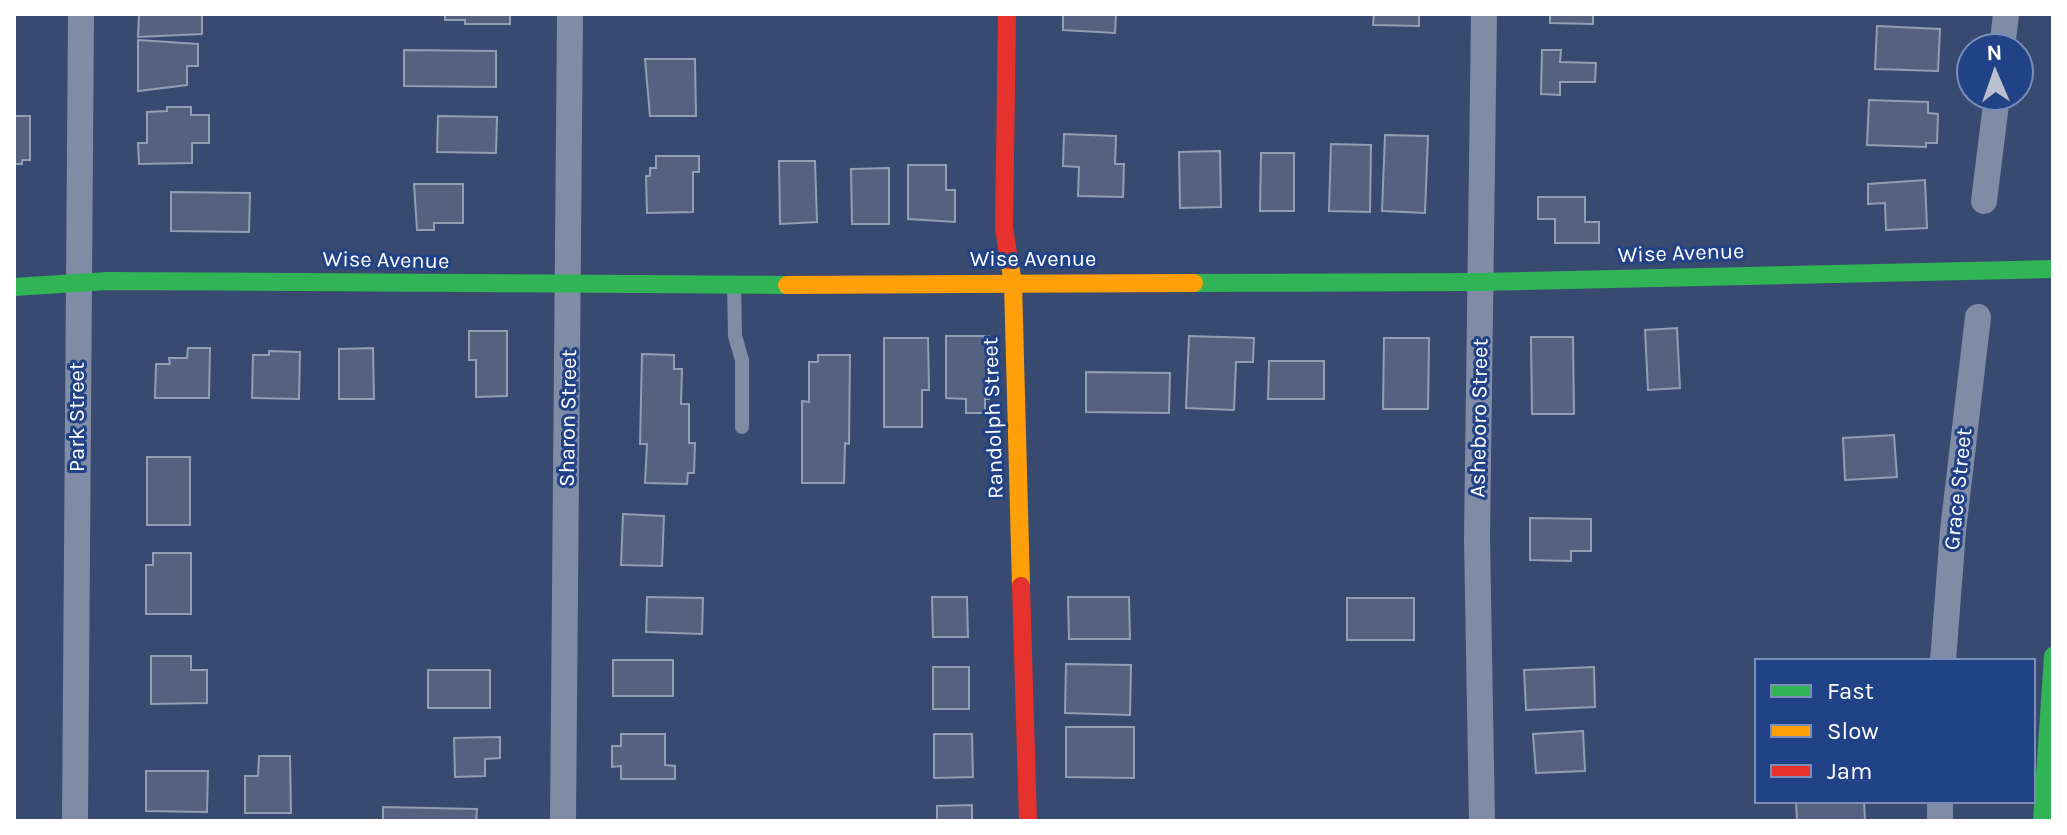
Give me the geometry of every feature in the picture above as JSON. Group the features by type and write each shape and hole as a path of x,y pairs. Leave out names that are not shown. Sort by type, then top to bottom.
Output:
{"street":[{"name":"Park Street","path":"75,821 81,14"},
{"name":"Sharon Street","path":"563,821 570,14"},
{"name":"Randolph Street","path":"1007,14 1004,228 1013,283 1028,821"},
{"name":"Asheboro Street","path":"1482,821 1477,538 1484,14"},
{"path":"1984,201 1995,112"},
{"name":"Wise Avenue","path":"14,287 108,281 569,286 1481,282 2053,269"},
{"name":"Grace Street","path":"1943,659 1953,531 1978,317"},
{"path":"2042,821 2043,769 2053,656"}],"lane":[{"path":"734,285 735,336 742,360 742,427"}],"building":[{"path":"139,14 202,14 202,34 138,37"},
{"path":"445,14 510,14 510,24 465,24 465,20 445,20"},
{"path":"1063,14 1116,14 1115,33 1063,30"},
{"path":"1374,14 1419,14 1419,26 1373,25"},
{"path":"1550,14 1593,14 1593,24 1550,23"},
{"path":"1877,26 1940,29 1938,71 1875,69"},
{"path":"138,40 198,44 198,66 187,66 187,85 138,91"},
{"path":"404,50 496,51 496,87 404,86"},
{"path":"1542,50 1561,50 1560,62 1596,63 1595,82 1560,82 1560,95 1541,94"},
{"path":"645,59 695,59 696,116 650,116"},
{"path":"1869,100 1928,102 1928,113 1938,114 1937,143 1926,143 1926,147 1867,145"},
{"path":"167,107 191,107 191,115 209,115 209,143 192,143 192,163 139,164 138,143 147,143 147,112 167,111"},
{"path":"14,116 30,116 30,160 22,160 22,164 14,164"},
{"path":"438,116 497,117 496,153 437,152"},
{"path":"1064,134 1116,136 1115,164 1124,164 1123,197 1078,196 1079,167 1063,166"},
{"path":"1385,135 1428,136 1425,213 1382,211"},
{"path":"1331,144 1371,145 1370,212 1329,211"},
{"path":"1220,151 1221,207 1180,208 1179,152"},
{"path":"1261,153 1294,153 1294,211 1260,211"},
{"path":"656,156 699,156 699,172 693,172 693,212 647,213 646,176 650,176 650,168 656,168"},
{"path":"779,161 815,161 817,222 780,224"},
{"path":"908,165 946,165 946,190 955,190 955,222 908,219"},
{"path":"889,168 889,224 852,224 851,169"},
{"path":"1925,180 1927,228 1886,230 1885,203 1868,204 1868,184"},
{"path":"414,184 463,184 463,223 434,223 434,230 417,230"},
{"path":"171,192 250,193 249,232 171,231"},
{"path":"1538,197 1585,197 1585,222 1599,222 1599,243 1555,243 1555,219 1538,219"},
{"path":"1677,328 1680,388 1648,390 1645,330"},
{"path":"469,331 507,331 507,396 476,397 476,360 469,360"},
{"path":"946,336 989,336 989,399 985,399 985,413 966,413 966,399 946,398"},
{"path":"1189,336 1254,338 1253,362 1236,362 1234,410 1186,408"},
{"path":"1531,337 1573,337 1574,414 1532,414"},
{"path":"884,338 928,338 929,390 922,390 922,427 884,427"},
{"path":"1384,338 1429,338 1428,409 1383,409"},
{"path":"188,348 210,348 209,398 155,398 156,364 170,364 169,358 187,358"},
{"path":"373,348 374,399 339,399 339,349"},
{"path":"269,351 300,352 299,399 252,398 253,355 269,355"},
{"path":"642,354 674,355 674,369 682,369 681,404 689,404 689,443 695,443 694,473 688,473 687,484 645,483 647,444 640,444"},
{"path":"818,355 850,355 849,444 845,443 844,483 802,483 802,401 809,402 809,362 818,362"},
{"path":"1269,361 1324,361 1324,399 1268,399"},
{"path":"1086,372 1170,373 1169,413 1086,412"},
{"path":"1894,435 1897,477 1845,480 1843,438"},
{"path":"147,457 190,457 190,525 147,525"},
{"path":"623,514 664,516 662,566 621,565"},
{"path":"1530,518 1591,519 1591,551 1571,551 1571,561 1530,560"},
{"path":"153,553 191,553 191,614 146,614 146,565 153,565"},
{"path":"647,597 703,598 702,634 646,632"},
{"path":"932,597 967,597 968,637 933,637"},
{"path":"1068,597 1129,597 1130,639 1069,639"},
{"path":"1347,598 1414,598 1414,640 1347,640"},
{"path":"151,656 191,656 191,670 207,670 207,703 151,704"},
{"path":"613,660 673,660 673,696 613,696"},
{"path":"1066,664 1131,665 1130,715 1065,713"},
{"path":"933,667 969,667 969,709 933,709"},
{"path":"1594,667 1595,707 1526,710 1524,670"},
{"path":"428,670 490,670 490,708 428,708"},
{"path":"1066,727 1134,727 1134,778 1066,777"},
{"path":"1583,731 1585,771 1536,773 1533,734"},
{"path":"621,734 665,734 665,765 675,766 675,779 621,779 621,766 612,767 612,746 621,746"},
{"path":"934,734 972,734 973,777 934,778"},
{"path":"500,737 500,758 485,759 485,776 455,777 454,738"},
{"path":"259,756 290,756 291,813 245,813 245,776 258,776"},
{"path":"146,771 208,771 207,812 146,811"},
{"path":"1796,803 1864,803 1865,821 1797,821"},
{"path":"972,805 972,821 937,821 937,806"},
{"path":"383,807 477,809 476,821 383,821"}],"traffic: fast":[{"path":"1194,283 1481,282 2053,269"},
{"path":"14,287 108,281 787,285"},
{"path":"2042,821 2053,656"}],"traffic: slow":[{"path":"1009,260 1013,283 1021,586"},
{"path":"787,285 1194,283"}],"traffic: jam":[{"path":"1007,14 1004,228 1009,260"},
{"path":"1021,586 1028,821"}]}
